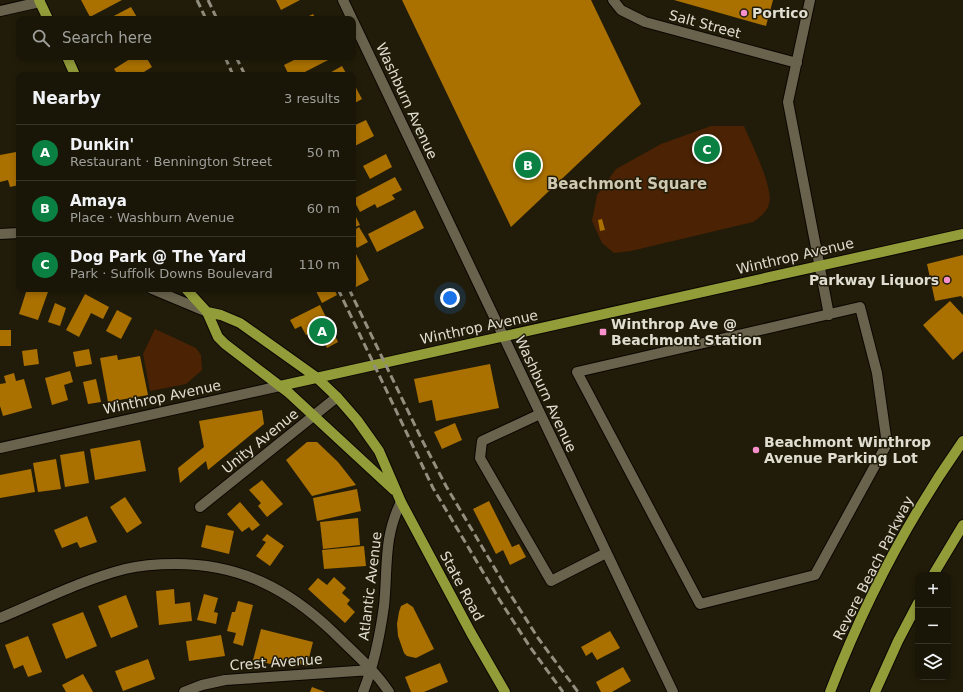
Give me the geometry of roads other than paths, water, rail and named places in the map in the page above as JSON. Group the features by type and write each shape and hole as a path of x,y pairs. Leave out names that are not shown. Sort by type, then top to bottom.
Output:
{"main road":[{"path":"40,1 47,16"},
{"path":"68,60 74,72"},
{"name":"Winthrop Avenue","path":"280,386 818,265 963,234"},
{"path":"189,292 207,312"},
{"name":"State Road","path":"207,312 221,315 240,323 316,377 337,397 357,420 379,451 399,497 468,627 505,692"},
{"name":"State Road","path":"207,312 218,337 225,344 280,386 314,416 399,497"},
{"name":"Revere Beach Parkway","path":"830,692 855,632 892,555 925,497 963,441"},
{"path":"935,572 963,525"},
{"path":"875,692 898,641 915,608"}],"street":[{"name":"Washburn Avenue","path":"343,0 351,16"},
{"name":"Salt Street","path":"613,0 621,10 645,22 797,63"},
{"path":"810,0 788,102 818,265 829,315"},
{"path":"0,11 40,1"},
{"name":"Washburn Avenue","path":"356,26 673,692"},
{"path":"0,234 16,233"},
{"path":"159,292 207,312"},
{"path":"860,306 877,373 887,444 815,575 700,604 577,372 829,315 860,306"},
{"name":"Winthrop Avenue","path":"0,448 280,386"},
{"name":"Unity Avenue","path":"200,507 337,397"},
{"path":"540,414 482,441 480,458 551,581 606,553"},
{"name":"Atlantic Avenue","path":"363,692 371,670 383,612 388,539 399,497"},
{"path":"0,618 89,581 123,570 170,564 209,566 245,574 284,593 318,618 371,670 389,692"},
{"name":"Crest Avenue","path":"184,692 202,685 225,680 371,670"}],"railway":[{"path":"197,0 205,16"},
{"path":"208,0 216,16"},
{"path":"226,60 232,72"},
{"path":"238,60 244,72"},
{"path":"339,292 433,488 499,599 530,647 563,692"},
{"path":"350,292 422,440 446,486 538,638 578,692"}],"place":[{"name":"Portico","path":"744,13"},
{"name":"Dog Park @ The Yard","path":"707,149"},
{"name":"Amaya","path":"528,165"},
{"name":"Parkway Liquors","path":"947,280"},
{"name":"Dunkin'","path":"322,331"},
{"name":"Winthrop Ave @ Beachmont Station","path":"603,332"},
{"name":"Beachmont Winthrop Avenue Parking Lot","path":"756,450"}],"district":[{"name":"Beachmont Square","path":"627,184"}]}
